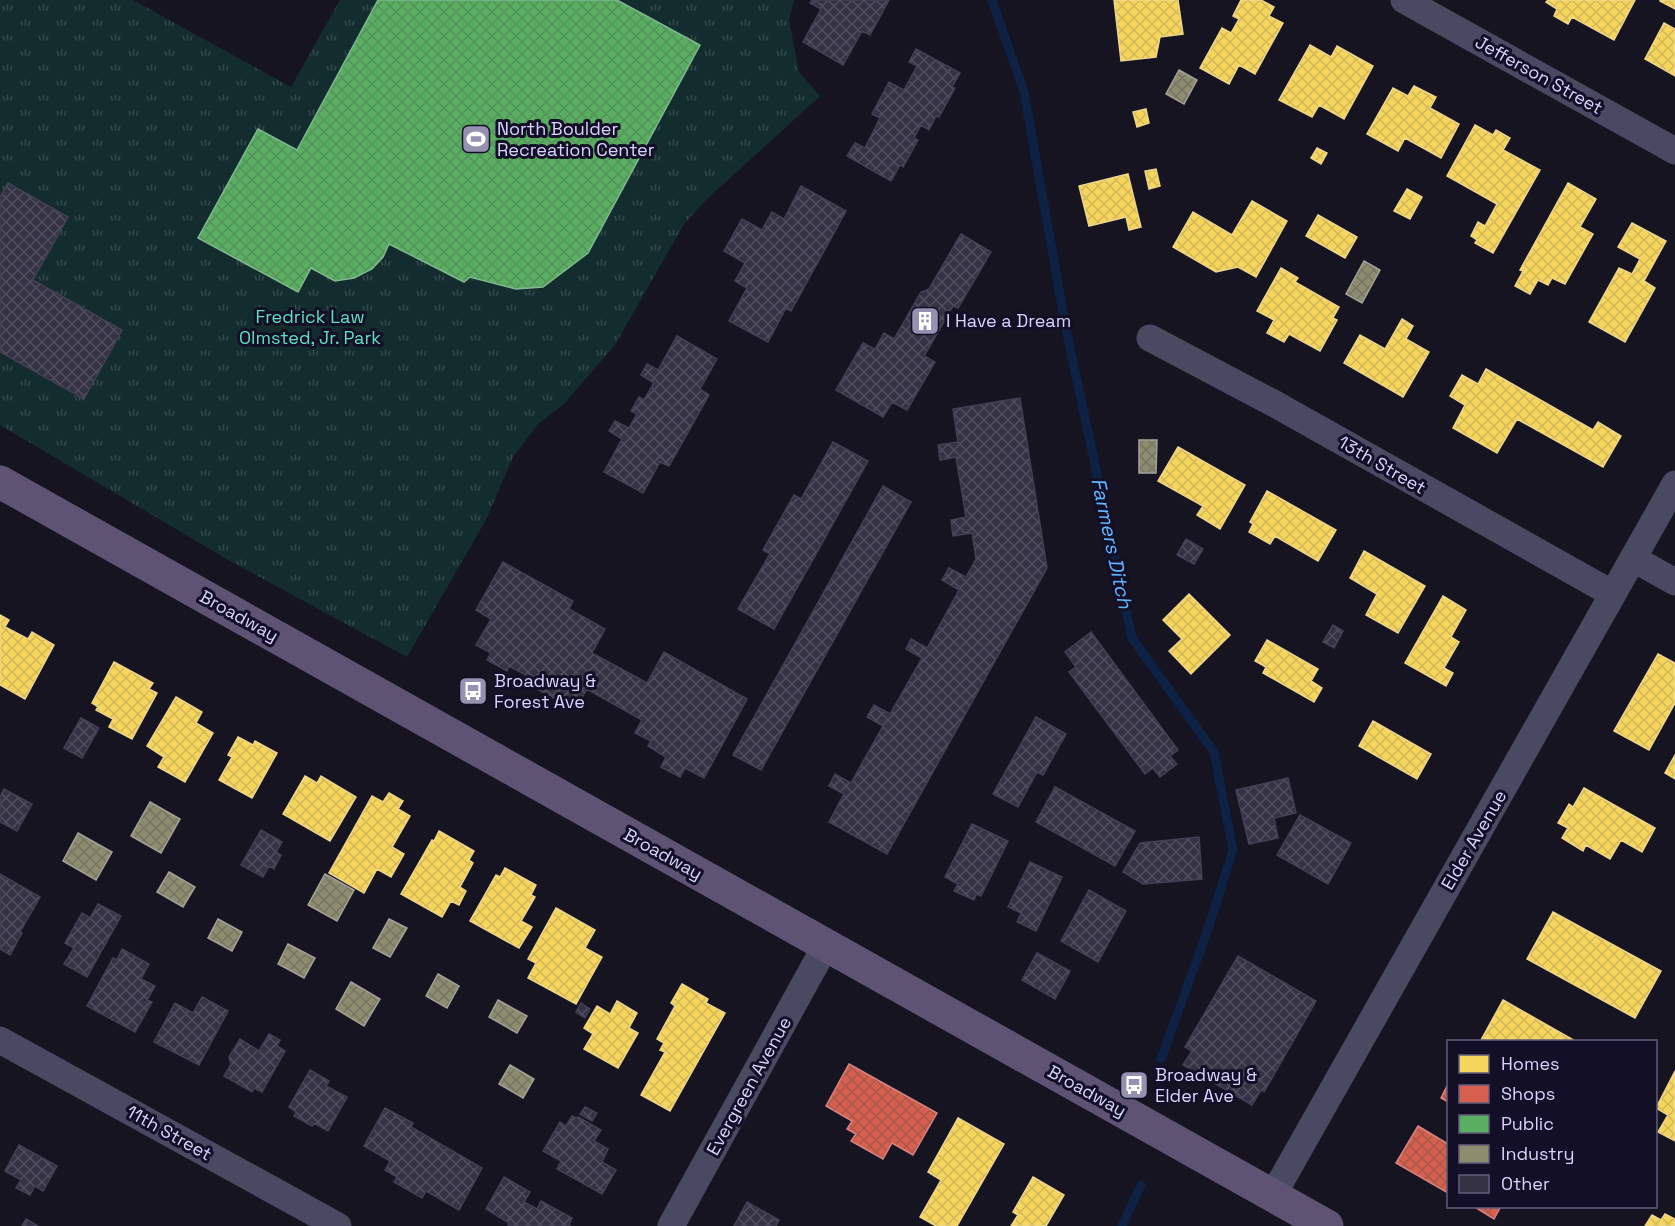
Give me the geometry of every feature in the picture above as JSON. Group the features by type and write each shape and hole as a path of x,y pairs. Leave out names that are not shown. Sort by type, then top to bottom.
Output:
{"main road":[{"name":"Broadway","path":"0,482 1327,1226"}],"street":[{"name":"Jefferson Street","path":"1404,0 1675,151"},
{"name":"13th Street","path":"1150,338 1275,404 1613,594"},
{"name":"Elder Avenue","path":"1273,1195 1675,484"},
{"path":"1634,559 1675,582"},
{"name":"Evergreen Avenue","path":"671,1226 826,945"},
{"name":"11th Street","path":"0,1040 338,1226"}],"green space":[{"name":"Fredrick Law Olmsted, Jr. Park","path":"0,0 133,0 291,87 340,0 794,0 789,20 799,72 820,96 706,200 684,224 615,345 564,404 538,424 513,457 487,518 407,657 230,561 0,425"}],"building: Homes":[{"path":"1114,0 1178,0 1183,34 1160,37 1156,57 1121,61"},
{"path":"1241,0 1261,0 1274,7 1269,16 1283,23 1255,74 1239,65 1229,84 1200,68 1222,28 1231,33 1239,19 1233,16"},
{"path":"1548,0 1635,0 1614,40 1572,17 1568,24 1554,16 1557,9 1546,2"},
{"path":"1675,0 1675,9 1660,1"},
{"path":"1664,23 1675,29 1675,76 1645,59"},
{"path":"1310,45 1331,57 1337,46 1373,66 1344,119 1319,105 1312,117 1279,100"},
{"path":"1414,86 1436,97 1430,108 1459,124 1441,158 1405,138 1398,151 1367,134 1393,88 1408,96"},
{"path":"1146,109 1149,123 1137,127 1133,112"},
{"path":"1475,125 1493,135 1496,130 1510,138 1503,150 1540,170 1493,253 1475,243 1477,240 1471,236 1478,222 1485,226 1497,204 1447,176"},
{"path":"1317,148 1327,153 1321,164 1311,158"},
{"path":"1156,169 1160,186 1149,189 1145,171"},
{"path":"1128,174 1141,227 1129,230 1126,217 1089,226 1079,186"},
{"path":"1568,183 1596,199 1580,227 1593,234 1565,284 1552,278 1548,285 1538,280 1530,294 1515,286 1523,271 1520,270"},
{"path":"1407,189 1422,197 1410,219 1394,211"},
{"path":"1252,201 1287,221 1256,277 1238,267 1216,272 1173,247 1193,212 1232,235"},
{"path":"1318,215 1357,237 1345,258 1306,236"},
{"path":"1632,223 1666,241 1644,281 1655,288 1625,342 1589,322 1619,268 1632,274 1640,259 1618,247"},
{"path":"1281,268 1298,278 1295,282 1339,307 1333,318 1337,320 1320,351 1289,334 1284,342 1267,333 1274,320 1257,311"},
{"path":"1402,319 1413,326 1406,339 1429,352 1403,397 1344,363 1360,335 1385,349"},
{"path":"1486,369 1593,430 1598,422 1621,436 1603,467 1517,419 1497,453 1453,428 1465,405 1450,396 1462,375 1478,384"},
{"path":"1178,447 1245,485 1220,529 1197,515 1203,506 1158,481"},
{"path":"1267,491 1336,530 1318,561 1275,536 1270,544 1249,532 1253,524 1250,522"},
{"path":"1364,551 1425,586 1398,633 1366,615 1377,594 1350,578"},
{"path":"1189,594 1230,635 1191,674 1169,651 1182,639 1163,620"},
{"path":"1443,596 1466,610 1451,637 1459,642 1444,668 1453,673 1446,686 1405,663"},
{"path":"0,615 9,620 5,627 28,639 32,632 54,645 25,699 0,685"},
{"path":"1267,640 1318,669 1311,681 1322,688 1314,702 1263,673 1266,667 1255,661"},
{"path":"1658,654 1675,663 1675,703 1649,750 1614,731"},
{"path":"114,662 153,683 149,689 157,693 132,739 109,727 113,719 96,710 98,707 92,703"},
{"path":"176,697 202,712 196,723 213,733 185,782 158,767 164,757 147,746"},
{"path":"1373,721 1431,754 1417,779 1359,746"},
{"path":"238,737 253,745 255,741 277,753 252,798 219,780 232,757 228,755"},
{"path":"1675,755 1675,779 1665,773"},
{"path":"305,776 317,783 321,776 356,797 330,841 283,814"},
{"path":"1584,788 1655,828 1642,852 1621,840 1610,859 1586,845 1583,851 1562,838 1568,828 1558,823 1569,804 1573,807"},
{"path":"389,793 403,801 398,809 410,816 392,847 404,854 391,877 377,869 364,893 329,873 372,796 383,802"},
{"path":"439,831 474,851 469,860 473,863 460,887 466,891 459,905 451,901 442,917 401,894"},
{"path":"505,868 536,885 531,895 535,897 521,921 532,927 519,948 470,921 496,875 500,877"},
{"path":"556,908 595,930 585,948 602,957 576,1004 528,978 536,963 528,959"},
{"path":"1553,912 1661,971 1635,1018 1527,959"},
{"path":"682,984 708,999 706,1003 725,1013 670,1111 641,1095 665,1052 660,1050 664,1043 657,1039 675,1006 671,1003"},
{"path":"1503,1000 1573,1040 1481,1040"},
{"path":"617,1001 637,1013 629,1028 638,1033 618,1068 584,1049 593,1034 584,1028 597,1006 610,1014"},
{"path":"1675,1071 1675,1141 1658,1132 1668,1115 1657,1109"},
{"path":"958,1118 1004,1144 957,1226 936,1226 920,1217 941,1180 928,1172"},
{"path":"1033,1177 1064,1195 1046,1226 1011,1226 1018,1215 1013,1212"},
{"path":"1665,1214 1675,1219 1675,1226 1645,1226 1652,1215 1661,1220"}],"building: Shops":[{"path":"849,1064 937,1113 913,1155 892,1143 883,1159 851,1141 856,1134 847,1129 852,1121 826,1106"},
{"path":"1447,1086 1447,1101 1441,1098"},
{"path":"1418,1126 1447,1143 1447,1192 1396,1163"},
{"path":"1476,1208 1500,1208 1494,1219"}],"building: Public":[{"name":"North Boulder Recreation Center","path":"378,0 617,0 700,45 588,253 543,287 516,289 470,277 464,282 389,244 383,257 372,269 354,278 335,281 311,268 298,292 198,238 258,129 297,150"}],"building: Industry":[{"path":"1179,70 1197,80 1184,104 1166,94"},
{"path":"1364,261 1380,270 1362,303 1346,294"},
{"path":"1139,440 1157,440 1156,473 1139,473"},
{"path":"150,802 180,819 161,853 131,836"},
{"path":"78,833 112,852 96,880 63,861"},
{"path":"169,872 195,887 183,907 157,892"},
{"path":"325,874 354,890 337,921 308,905"},
{"path":"218,919 242,932 232,951 208,938"},
{"path":"389,919 407,928 390,957 373,948"},
{"path":"288,944 315,958 304,978 278,964"},
{"path":"438,974 459,986 447,1008 426,996"},
{"path":"351,982 380,999 364,1026 336,1009"},
{"path":"498,1000 527,1016 517,1033 489,1017"},
{"path":"510,1065 534,1079 523,1098 499,1084"}],"building: Other":[{"path":"812,0 889,0 870,35 862,31 843,65 803,42 821,9 810,3"},
{"path":"916,49 960,73 952,87 955,88 939,117 936,116 929,130 921,125 914,138 918,140 903,167 900,165 891,181 847,156 855,143 865,148 880,118 872,114 889,82 904,90 917,66 909,62"},
{"path":"8,183 68,217 33,280 122,330 84,399 0,352 0,197"},
{"path":"801,186 846,211 791,311 786,308 768,342 729,321 747,288 735,281 745,263 724,251 742,219 762,230 772,212 784,219"},
{"name":"I Have a Dream","path":"961,234 991,252 958,308 953,306 924,356 935,362 907,410 892,402 883,417 836,390 863,343 875,349 884,333 894,339 921,292 929,289"},
{"path":"677,336 717,359 700,389 709,395 669,466 660,462 643,493 604,472 622,439 609,431 615,421 629,428 637,414 631,411 639,397 644,400 654,383 641,375 647,364 658,370"},
{"path":"1020,398 1047,568 887,854 829,822 844,794 829,786 835,774 851,783 883,726 867,717 874,705 890,714 922,658 906,649 911,639 927,648 959,590 942,580 949,568 966,577 976,559 972,533 953,536 951,520 966,517 956,457 940,460 938,445 958,442 953,409"},
{"path":"833,442 868,461 774,629 738,609 770,554 763,550 794,495 801,499"},
{"path":"883,486 911,502 761,770 733,755"},
{"path":"1186,539 1203,549 1194,564 1177,555"},
{"path":"503,562 573,601 569,609 605,629 592,653 647,683 664,652 747,699 704,778 685,768 680,777 661,767 666,757 648,746 651,741 635,733 642,720 587,689 578,705 564,697 561,702 522,681 526,675 509,666 507,671 487,660 491,653 476,645 491,619 476,610"},
{"path":"1333,625 1343,631 1334,648 1323,642"},
{"path":"1091,632 1178,750 1170,756 1177,764 1160,777 1153,768 1145,774 1069,672 1076,667 1065,652"},
{"path":"1036,717 1066,734 1043,775 1037,772 1018,807 993,794"},
{"path":"81,718 99,728 82,758 64,748"},
{"path":"1288,778 1296,813 1274,818 1278,838 1249,844 1236,790"},
{"path":"1055,787 1135,831 1115,866 1036,822"},
{"path":"4,789 32,804 17,831 0,822 0,797"},
{"path":"1300,815 1351,843 1328,884 1277,855"},
{"path":"972,824 1008,841 981,896 976,894 974,900 954,891 958,884 945,877"},
{"path":"261,830 282,842 276,852 281,855 274,869 269,866 263,877 241,865"},
{"path":"1199,837 1202,879 1143,884 1123,872 1140,843"},
{"path":"1030,862 1062,877 1036,931 1017,922 1021,913 1008,907"},
{"path":"0,874 40,897 10,955 0,949"},
{"path":"1089,890 1126,911 1098,962 1061,941"},
{"path":"98,904 121,916 87,977 64,964 74,948 65,943 82,913 90,918"},
{"path":"122,949 149,964 141,979 155,986 147,1000 152,1002 135,1032 87,1006 113,958 117,960"},
{"path":"1037,953 1070,971 1055,999 1022,980"},
{"path":"1238,956 1316,1001 1264,1092 1261,1090 1252,1105 1183,1065 1192,1051 1185,1047"},
{"path":"202,997 228,1011 199,1065 154,1042 175,1003 193,1013"},
{"path":"581,1003 590,1009 585,1018 576,1012"},
{"path":"269,1034 280,1040 277,1046 285,1051 262,1092 254,1088 252,1092 224,1076 231,1064 229,1057 240,1039 259,1051"},
{"path":"310,1070 329,1081 326,1086 347,1097 328,1131 314,1123 312,1126 294,1116 296,1112 289,1107"},
{"path":"585,1107 597,1113 592,1121 580,1114"},
{"path":"385,1108 413,1123 411,1127 482,1168 459,1210 426,1191 422,1198 394,1182 397,1177 385,1170 390,1161 364,1146"},
{"path":"572,1116 601,1130 594,1141 608,1149 602,1162 616,1170 602,1194 557,1169 561,1161 543,1151 560,1122 566,1126"},
{"path":"19,1145 57,1166 43,1191 35,1186 30,1195 16,1188 21,1180 5,1171"},
{"path":"504,1177 530,1192 524,1202 537,1209 541,1201 572,1218 569,1225 571,1226 508,1226 509,1223 486,1209"},
{"path":"747,1202 779,1220 776,1226 734,1226"},
{"path":"26,1219 38,1226 22,1226"}],"waterway":[{"name":"Farmers Ditch","path":"992,0 1024,92 1066,329 1132,638 1214,752 1233,850 1208,929 1161,1059"},
{"name":"Farmers Ditch","path":"1122,1226 1141,1185"}],"place":[{"name":"North Boulder Recreation Center","path":"476,139"},
{"name":"I Have a Dream","path":"925,321"},
{"name":"Broadway & Forest Ave","path":"473,691"},
{"name":"Broadway & Elder Ave","path":"1134,1085"}]}
